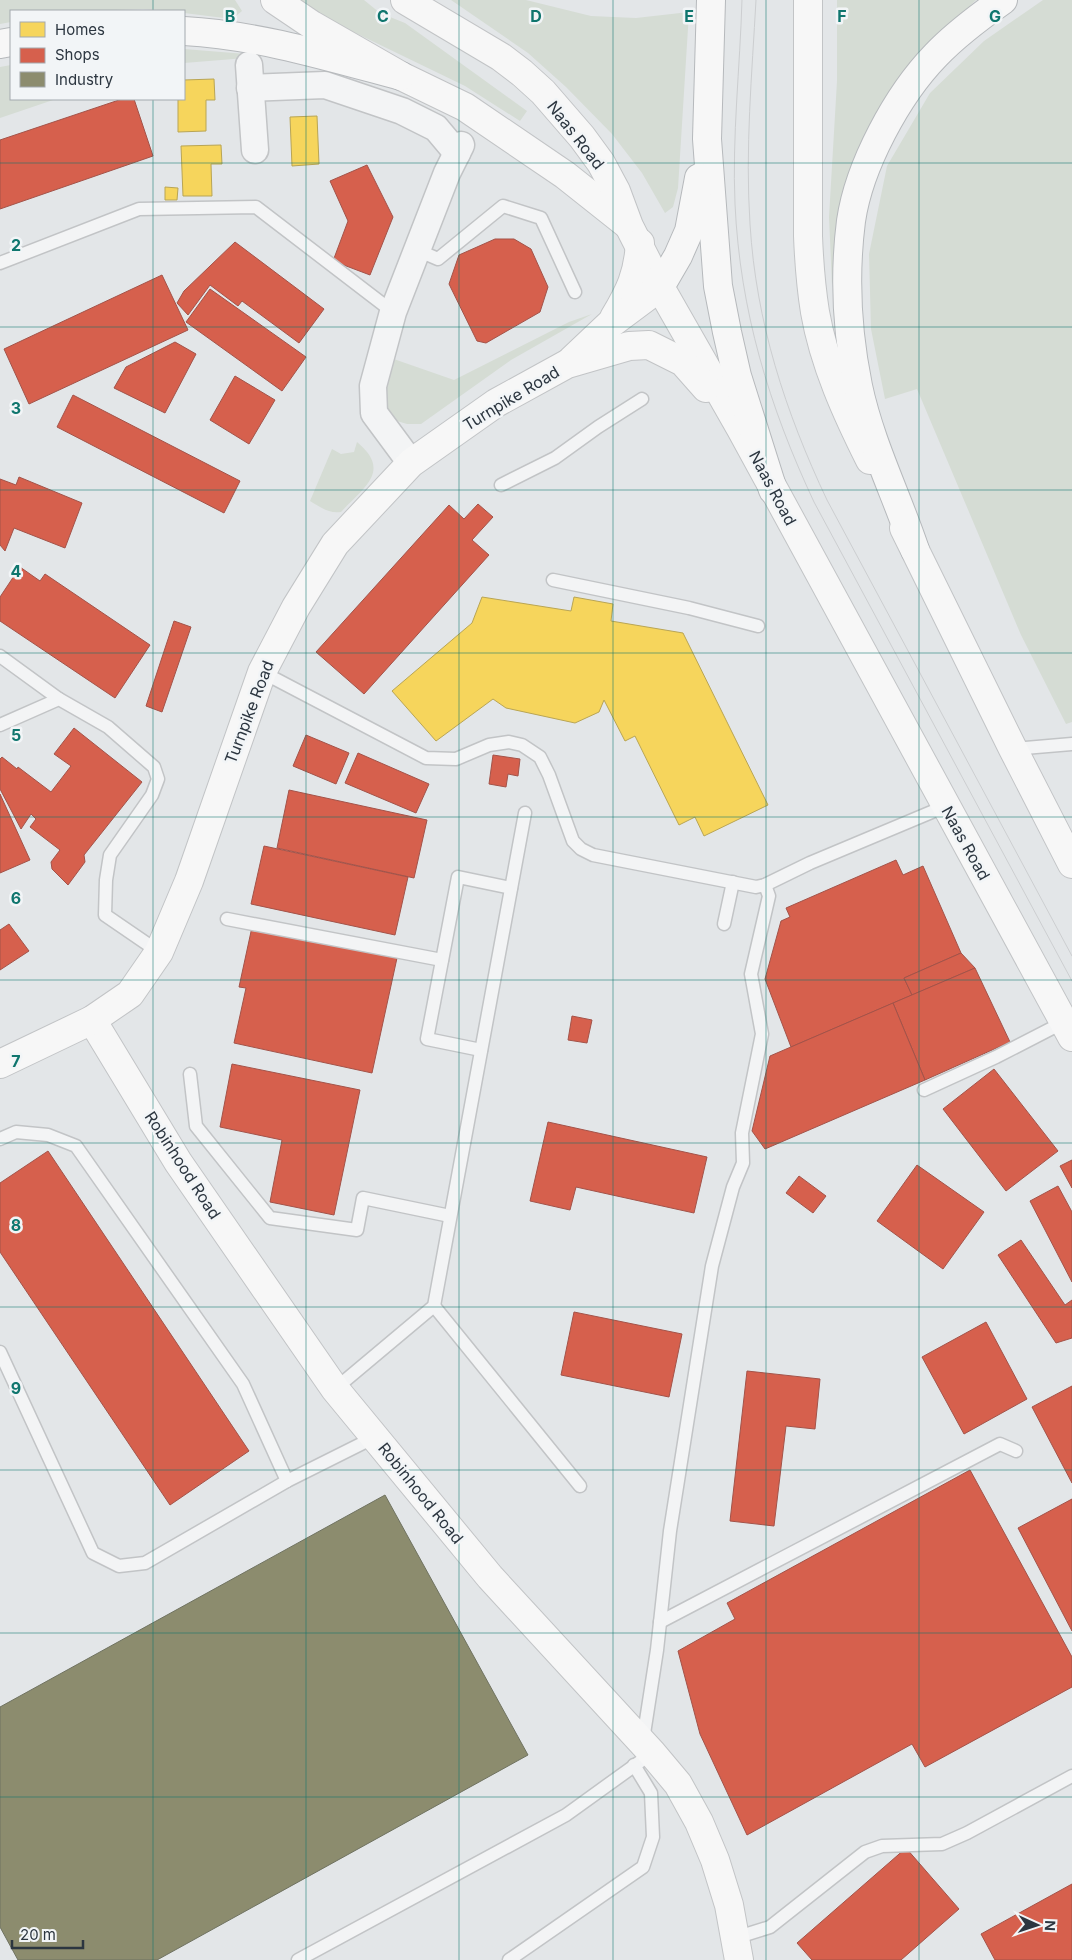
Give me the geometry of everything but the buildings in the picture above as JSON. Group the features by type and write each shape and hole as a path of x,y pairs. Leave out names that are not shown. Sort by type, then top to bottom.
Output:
{"main road":[{"path":"275,0 312,25 401,76 465,106 565,175 634,235 637,271 628,293 609,326"},
{"name":"Naas Road","path":"405,0 501,57 543,92 582,137 601,163 616,191 634,235 660,287 741,429 1068,1029"},
{"path":"711,0 707,139 718,286 726,332 737,376 773,490"},
{"path":"808,0 808,236 810,274 816,314 835,382 866,453 916,550 1012,749 1072,864"},
{"path":"916,550 876,445 858,388 847,306 847,269 852,220 858,192 881,133 894,110 935,56 956,36 1002,0"},
{"path":"185,31 210,32 278,44 401,76"},
{"path":"567,364 609,326 660,287 678,256 689,231 707,139"},
{"path":"567,364 629,346 649,345 683,362 741,429"},
{"name":"Turnpike Road","path":"0,1064 92,1020 130,994 159,952 189,881 262,672 296,607 335,544 411,463 496,403 567,364"},
{"name":"Robinhood Road","path":"92,1020 178,1162 335,1389 490,1577 643,1753 678,1784 699,1822 715,1860 729,1905 737,1949"}],"street":[{"path":"255,150 249,76 324,85 402,111 436,128 459,149 447,173 393,312 373,386 374,413 411,463"}],"lane":[{"path":"418,250 438,259 503,206 541,218 575,292"},
{"path":"0,263 139,209 256,207 393,312"},
{"path":"501,485 555,458 598,427 642,399"},
{"path":"553,580 689,608 758,626"},
{"path":"0,656 59,699 108,727 154,767 158,779 152,795 110,855 106,880 105,915 159,952"},
{"path":"262,672 426,758 456,759 489,745 509,742 522,745 540,757 549,775 567,830 572,841 581,849 593,855 756,887 765,885 810,863 946,806"},
{"path":"0,725 59,699"},
{"path":"1012,749 1072,744"},
{"path":"335,1389 434,1306 525,813"},
{"path":"481,1050 427,1039 458,877 511,888"},
{"path":"724,924 733,882"},
{"path":"509,1960 643,1867 653,1837 651,1793 643,1753 670,1531 712,1266 732,1187 743,1164 742,1134 762,1034 751,974 769,896 765,885"},
{"path":"227,919 442,960"},
{"path":"924,1090 1068,1029"},
{"path":"190,1074 196,1126 270,1218 357,1230 363,1198 450,1216"},
{"path":"0,1140 16,1132 48,1135 76,1146 243,1384 287,1481"},
{"path":"434,1306 580,1486"},
{"path":"0,1352 93,1553 119,1566 145,1563 287,1481 375,1437"},
{"path":"660,1622 1000,1444 1016,1451"},
{"path":"298,1960 566,1815 643,1753"},
{"path":"737,1949 770,1927 866,1852 882,1846 942,1844 967,1833 1072,1776"}],"shaded area":[{"path":"0,0 235,0 242,11 232,19 185,13 185,10 10,10 10,22 0,24"},
{"path":"294,0 364,0 380,13 405,23 527,111 520,121 465,86 308,10"},
{"path":"451,0 526,0 591,16 636,18 689,12 678,188 673,207 665,213 642,173 612,134 566,87 528,53"},
{"path":"837,0 976,0 905,69 873,123 846,190 832,285 829,217 837,81"},
{"path":"1043,0 1072,0 1072,722 1066,724 1021,635 917,389 885,399 871,329 869,254 887,166 930,93 984,41"},
{"path":"185,49 246,54 246,58 185,63"},
{"path":"10,65 10,100 53,100 0,118 0,67"},
{"path":"592,314 511,360 421,424 407,424 397,421 387,409 382,389 388,357 454,380 569,322"},
{"path":"357,442 367,452 372,462 371,478 365,487 341,512 329,511 310,501 332,449 341,454 354,452"}],"tram line":[{"path":"742,0 734,178 738,244 750,320 783,430 814,502 1072,981"},
{"path":"756,0 748,168 750,224 753,260 766,331 786,399 798,433 827,500 1072,956"}]}
